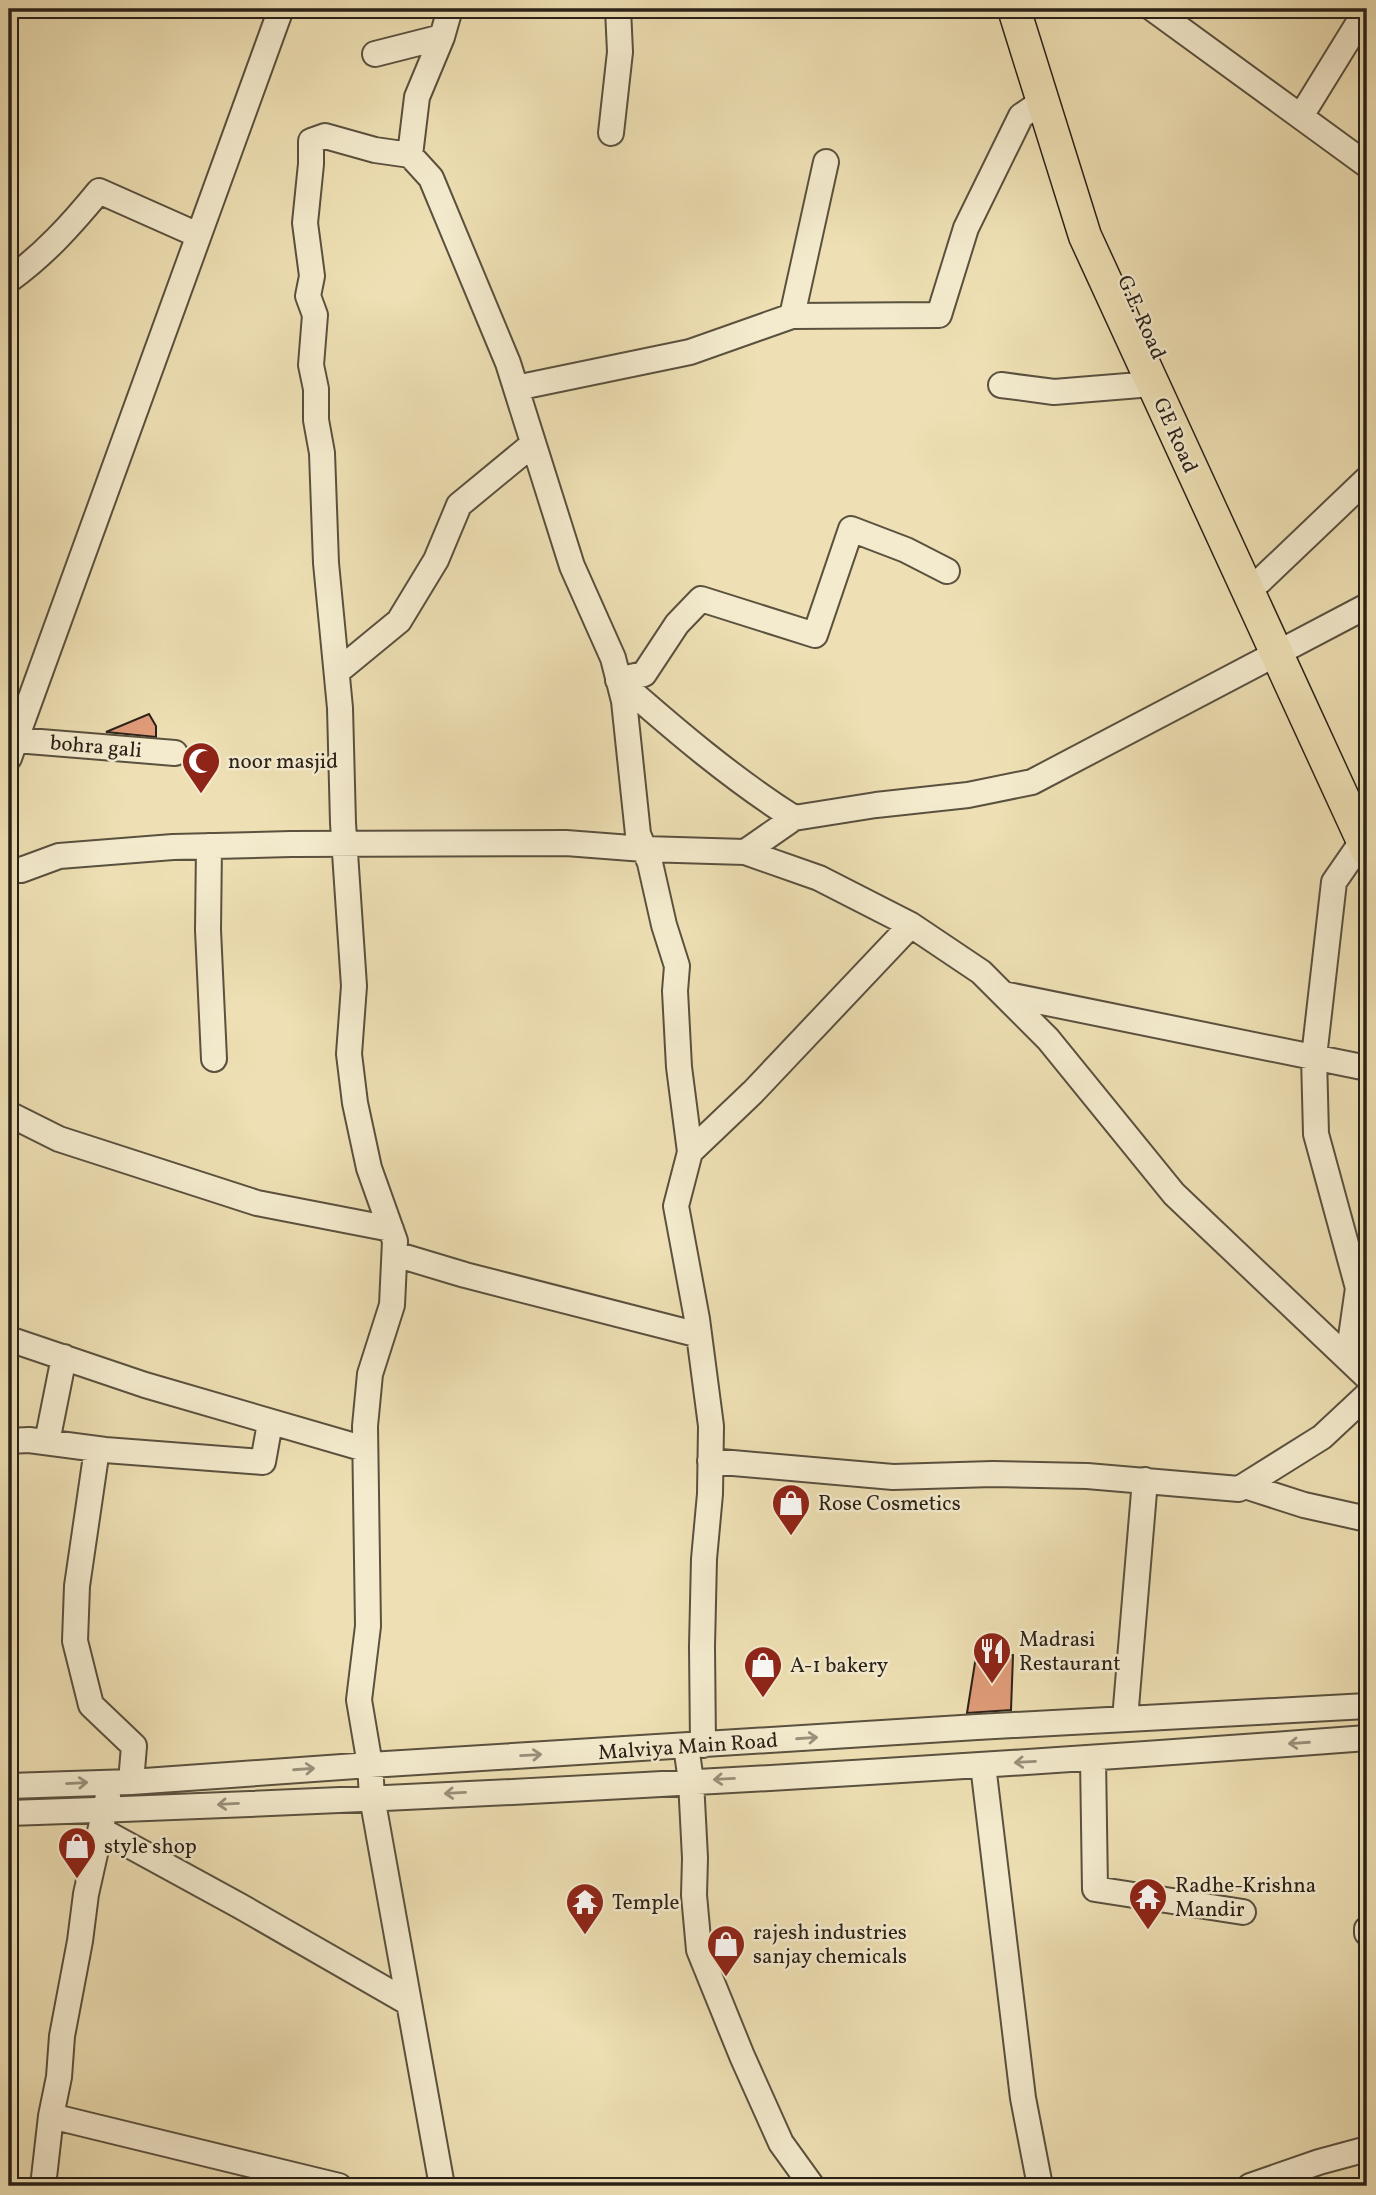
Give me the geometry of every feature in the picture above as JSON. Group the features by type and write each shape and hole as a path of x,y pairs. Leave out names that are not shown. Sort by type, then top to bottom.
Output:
{"main road":[{"name":"GE Road","path":"1014,9 1085,236 1152,384 1283,651 1365,845"},
{"name":"G.E. Road","path":"1032,9 1105,236 1260,581 1283,651 1367,806"}],"street":[{"path":"11,744 281,9"},
{"path":"410,155 417,97 442,37 450,9"},
{"path":"611,134 620,52 618,9"},
{"path":"1153,9 1367,165"},
{"path":"1301,116 1367,9"},
{"path":"375,54 442,37"},
{"path":"516,388 690,352 792,316 939,315 966,228 1021,116 1043,102"},
{"path":"442,2186 372,1797 370,1765 359,1700 368,1626 365,1426 370,1374 392,1305 395,1241 369,1168 355,1104 349,1054 354,986 344,844 337,672 326,563 322,453 311,365 315,315 308,296 312,276 305,223 306,194 312,164 311,141 325,136 375,150 410,155 431,178 508,363 572,566 612,657 618,680 627,724 638,834 677,966 675,991 679,1067 690,1152 676,1206 699,1335 711,1426 702,1646 691,1781 694,1895 699,1950 781,2143 812,2186"},
{"path":"792,316 826,162"},
{"path":"9,280 70,227 99,191 198,235"},
{"path":"1001,385 1054,392 1152,384"},
{"path":"337,672 399,621 436,560 459,505 533,444"},
{"path":"1260,581 1367,479"},
{"path":"618,680 644,674 677,624 701,599 815,635 851,529 906,550 947,571"},
{"path":"745,852 794,818 968,795 1032,782 1367,607"},
{"path":"618,680 704,755 794,818"},
{"name":"bohra gali","path":"11,744 175,753"},
{"path":"9,869 21,870 59,856 209,846 566,843 745,852 819,878 911,925 981,972 1048,1039 1174,1194 1367,1377"},
{"path":"1348,1358 1358,1288 1316,1134 1314,1057 1334,882 1365,845"},
{"path":"209,846 208,930 214,1059"},
{"path":"690,1152 753,1093 911,925"},
{"path":"1003,994 1367,1068"},
{"path":"9,1114 59,1139 257,1203 391,1229"},
{"path":"394,1254 496,1284 699,1335"},
{"path":"9,1339 145,1385 365,1449"},
{"path":"47,1442 64,1357"},
{"path":"710,1461 894,1477 993,1474 1087,1476 1239,1489 1322,1437 1367,1395"},
{"path":"9,1441 47,1442 97,1450 264,1462 270,1423"},
{"path":"43,2186 51,2116 59,2077 62,2036 86,1894 104,1820 134,1746 92,1705 75,1641 77,1587 97,1450"},
{"path":"1125,1719 1145,1480"},
{"path":"1245,1486 1304,1505 1367,1519"},
{"name":"Malviya Main Road","path":"9,1786 121,1782 1367,1706"},
{"name":"Malviya Main Road","path":"9,1813 104,1820 372,1797 1093,1759 1367,1738"},
{"path":"1093,1759 1094,1889 1243,1912"},
{"path":"983,1765 1021,2086 1040,2186"},
{"path":"104,1820 240,1906 409,2003"},
{"path":"51,2116 339,2186"},
{"path":"1250,2186 1318,2162 1367,2149"}],"building":[{"path":"149,714 156,726 156,737 106,732"},
{"name":"Madrasi Restaurant","path":"977,1650 1013,1655 1011,1710 967,1713"}],"place":[{"name":"noor masjid","path":"201,795"},
{"name":"Rose Cosmetics","path":"791,1537"},
{"name":"Madrasi Restaurant","path":"992,1685"},
{"name":"A-1 bakery","path":"763,1699"},
{"name":"style shop","path":"77,1880"},
{"name":"Radhe-Krishna Mandir","path":"1148,1931"},
{"name":"Temple","path":"585,1936"},
{"name":"rajesh industries sanjay chemicals","path":"726,1978"}]}
